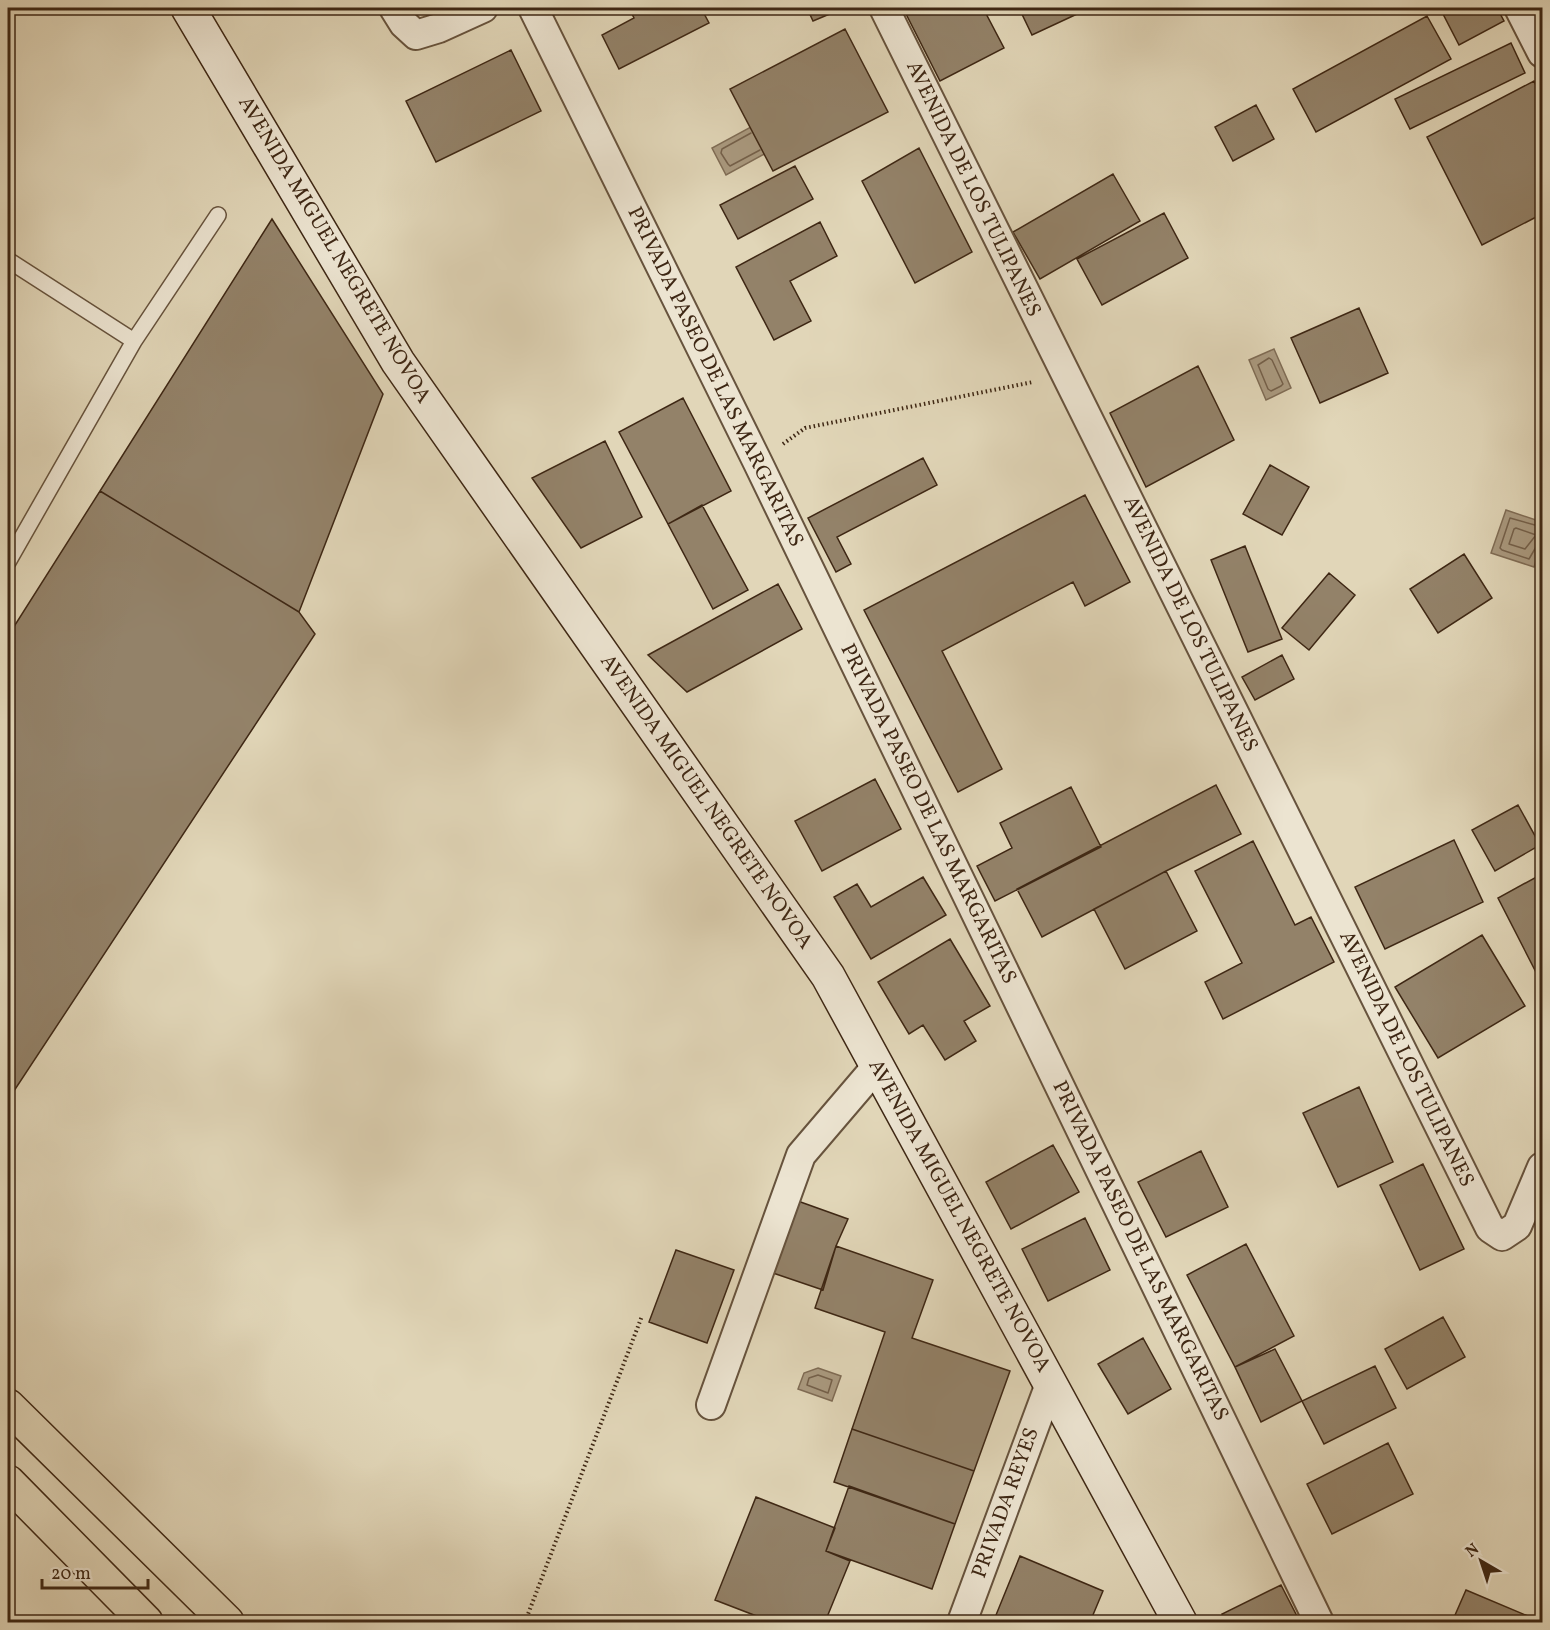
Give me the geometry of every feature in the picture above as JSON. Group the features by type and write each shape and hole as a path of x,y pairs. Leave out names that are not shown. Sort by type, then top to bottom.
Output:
{"main road":[{"name":"AVENIDA MIGUEL NEGRETE NOVOA","path":"188,8 398,362 828,976 1180,1623"},
{"path":"8,1406 227,1623"},
{"path":"8,1482 147,1623"}],"street":[{"path":"394,8 404,24 416,34 439,28 483,8"},
{"name":"PRIVADA PASEO DE LAS MARGARITAS","path":"533,8 758,463 1319,1623"},
{"name":"AVENIDA DE LOS TULIPANES","path":"884,8 1490,1228 1502,1236 1517,1226 1542,1167"},
{"path":"1519,8 1542,53"},
{"path":"711,1405 801,1155 878,1066"},
{"name":"PRIVADA REYES","path":"962,1623 1050,1384"}],"lane":[{"path":"8,562 134,341 218,214"},
{"path":"8,260 134,341"}],"path":[{"path":"758,463 805,428 1066,375"},
{"path":"525,1623 642,1316"}],"water":[{"path":"760,122 768,152 726,175 712,148"},
{"path":"1274,349 1291,388 1266,400 1249,360"},
{"path":"1506,510 1542,522 1542,543 1534,567 1491,553"},
{"path":"818,1368 841,1376 832,1401 798,1389 804,1373"}],"building":[{"path":"629,8 701,8 709,23 619,69 602,35 634,18"},
{"path":"807,8 844,8 813,21"},
{"path":"903,8 983,8 1004,48 940,81"},
{"path":"1019,8 1090,8 1032,35"},
{"path":"1450,8 1497,8 1504,21 1459,45 1442,12"},
{"path":"1427,16 1451,59 1316,132 1293,89"},
{"path":"845,29 888,112 773,171 730,89"},
{"path":"1511,43 1525,73 1410,129 1395,99"},
{"path":"511,50 541,111 436,162 406,101"},
{"path":"1534,81 1542,99 1542,214 1482,245 1427,137"},
{"path":"1256,105 1274,139 1233,161 1215,127"},
{"path":"919,148 972,252 915,283 862,181"},
{"path":"795,166 813,199 738,239 720,205"},
{"path":"1113,174 1140,221 1040,279 1013,232"},
{"path":"1164,213 1188,258 1102,305 1077,259"},
{"path":"272,219 383,394 299,612 100,491"},
{"path":"820,222 837,256 790,281 811,321 774,340 736,267"},
{"path":"1359,308 1388,373 1320,403 1291,338"},
{"path":"1198,366 1234,440 1146,487 1110,413"},
{"path":"683,398 731,491 668,524 619,432"},
{"path":"605,441 642,517 581,548 532,478"},
{"path":"923,458 937,485 837,537 851,564 836,572 808,518"},
{"path":"1270,465 1309,487 1282,535 1243,514"},
{"path":"100,491 299,612 315,634 8,1100 8,636"},
{"path":"1085,495 1130,582 1085,606 1073,582 942,651 1002,769 958,792 864,610"},
{"path":"702,505 748,590 713,609 668,524"},
{"path":"1245,546 1282,639 1248,652 1211,560"},
{"path":"1464,554 1492,598 1438,633 1410,589"},
{"path":"1329,573 1355,595 1309,650 1282,628"},
{"path":"778,584 802,629 687,692 648,655"},
{"path":"1282,655 1294,679 1255,700 1242,677"},
{"path":"875,779 901,829 822,871 795,821"},
{"path":"1216,785 1241,834 1042,937 1017,889"},
{"path":"1071,787 1101,847 995,901 977,866 1012,848 1000,823"},
{"path":"1518,805 1540,845 1495,871 1472,830"},
{"path":"1454,840 1483,902 1385,949 1355,887"},
{"path":"1253,841 1295,925 1311,917 1334,962 1223,1019 1205,982 1242,963 1195,871"},
{"path":"1166,871 1197,931 1125,969 1094,909"},
{"path":"1542,874 1542,984 1498,898"},
{"path":"923,877 946,915 871,959 834,897 857,884 871,907"},
{"path":"1482,935 1525,1006 1438,1058 1395,987"},
{"path":"950,939 990,1006 964,1021 976,1041 945,1060 923,1025 909,1034 878,982"},
{"path":"1359,1087 1393,1162 1338,1187 1303,1113"},
{"path":"1053,1145 1079,1192 1011,1229 986,1182"},
{"path":"1201,1151 1228,1207 1166,1237 1138,1182"},
{"path":"1423,1164 1464,1249 1420,1270 1380,1185"},
{"path":"795,1200 848,1219 836,1246 823,1290 770,1272"},
{"path":"1085,1218 1110,1270 1048,1301 1022,1249"},
{"path":"1246,1244 1294,1336 1235,1367 1187,1275"},
{"path":"836,1246 933,1280 912,1338 1010,1371 974,1471 852,1429 885,1332 815,1308"},
{"path":"676,1250 734,1270 707,1343 649,1322"},
{"path":"1443,1317 1465,1357 1407,1389 1385,1349"},
{"path":"1143,1338 1171,1389 1128,1414 1098,1364"},
{"path":"1275,1349 1302,1401 1261,1422 1235,1367"},
{"path":"1375,1366 1396,1408 1324,1444 1302,1401"},
{"path":"852,1429 974,1471 955,1524 834,1482"},
{"path":"1388,1443 1413,1494 1332,1534 1307,1484"},
{"path":"849,1486 955,1524 932,1589 826,1551"},
{"path":"756,1497 835,1528 826,1551 850,1561 825,1622 772,1622 715,1600"},
{"path":"1020,1556 1103,1591 1090,1622 1014,1622 996,1615"},
{"path":"1281,1585 1300,1622 1226,1622 1222,1614"},
{"path":"1466,1590 1535,1619 1534,1622 1452,1622"}]}
